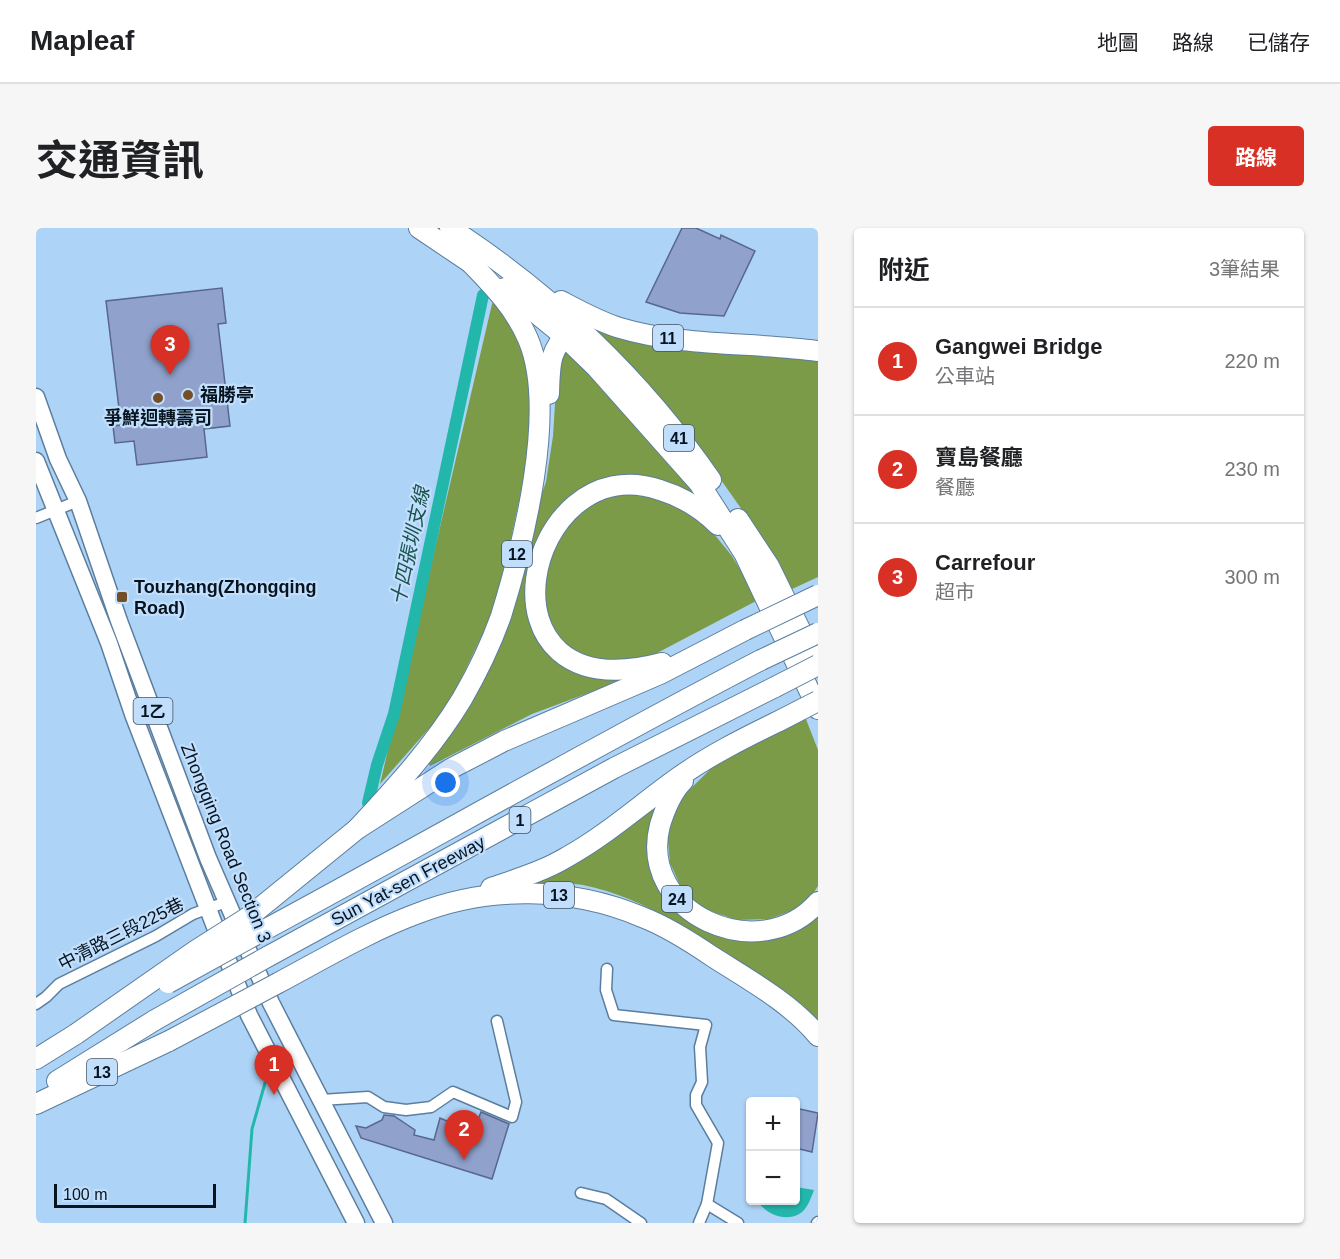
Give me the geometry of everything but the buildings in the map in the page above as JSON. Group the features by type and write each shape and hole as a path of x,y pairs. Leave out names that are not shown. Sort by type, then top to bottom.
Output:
{"highway":[{"path":"419,228 569,329"},
{"path":"450,228 529,284 569,329 596,367 699,483 744,553 818,709"},
{"name":"12","path":"357,830 410,771 437,737 463,698 500,618 524,526 537,451 540,391 536,364 529,341 513,309 465,257"},
{"name":"11","path":"529,284 585,314 619,328 680,339 787,346 818,351"},
{"path":"524,526 545,461 550,363 555,346 569,329"},
{"name":"41","path":"569,329 634,382 710,479 769,566 818,666"},
{"path":"700,653 639,669 594,669 579,664 558,650 543,631 536,612 534,590 542,554 553,531 576,504 592,494 626,484 647,485 686,500 713,520 744,553"},
{"path":"254,925 357,830 452,768 504,741 614,695 818,594"},
{"name":"Sun Yat-sen Freeway","path":"36,1059 254,925 442,834 620,733 818,633"},
{"name":"Sun Yat-sen Freeway","path":"36,1093 87,1064 155,1020 267,957 614,768 818,666"},
{"path":"455,902 528,876 565,859 602,837 704,761 818,701"},
{"name":"24","path":"704,761 680,784 665,808 658,836 658,858 662,873 669,888 681,904 712,923 737,930 762,932 784,926 801,917 818,902"},
{"name":"13","path":"36,1104 169,1041 375,931 418,913 455,902 496,894 555,894 607,904 644,917 678,934 750,981 798,1016 818,1036"}],"main road":[{"name":"Zhongqing Road Section 3","path":"36,397 58,459 78,501 119,621 207,858 272,1003 384,1223"},
{"name":"1乙","path":"36,461 109,643 133,714 249,1015 356,1223"}],"street":[{"path":"36,518 78,501"},
{"name":"中清路三段225巷","path":"36,1004 58,984 208,908 226,902"},
{"path":"608,969 606,990 614,1015 706,1025 700,1047 702,1082 696,1095 696,1105 717,1143 707,1204 699,1223"},
{"path":"321,1100 368,1097 384,1107 406,1110 432,1107 453,1092 512,1117 516,1102 497,1021"},
{"path":"581,1193 606,1199 642,1223"},
{"path":"707,1204 738,1223"}],"shaded area":[{"path":"496,298 525,342 533,435 497,604 447,708 380,784 492,304"},
{"path":"584,320 698,350 818,361 818,577 790,590 740,507 700,450"},
{"path":"566,346 701,500 622,484 551,525 533,622 602,677 621,677 623,680 532,714 430,766 427,761 490,668 513,602 527,535 546,482 553,436 558,357"},
{"path":"615,493 669,497 701,518 732,556 758,600 638,663 608,667 564,653 537,608 553,537 584,505"},
{"path":"804,714 818,750 818,886 805,906 769,919 737,920 701,908 681,887 670,863 667,830 679,800 733,747"},
{"path":"649,806 654,810 649,846 655,873 721,934 818,911 818,1023 811,1013 731,957 673,920 643,905 613,893 583,885 533,885 531,880"},
{"path":"800,1188 814,1190 804,1210 794,1216 782,1217 770,1213 761,1206 800,1205"}],"waterway":[{"name":"十四張圳支線","path":"368,803 377,765 394,714 483,295"},
{"name":"十四張圳支線","path":"245,1223 252,1129 265,1083"}],"place":[{"name":"Carrefour","path":"170,375"},
{"name":"福勝亭","path":"188,395"},
{"name":"爭鮮迴轉壽司","path":"158,398"},
{"name":"Touzhang(Zhongqing Road)","path":"122,597"},
{"name":"Gangwei Bridge","path":"274,1095"},
{"name":"寶島餐廳","path":"464,1160"}]}
